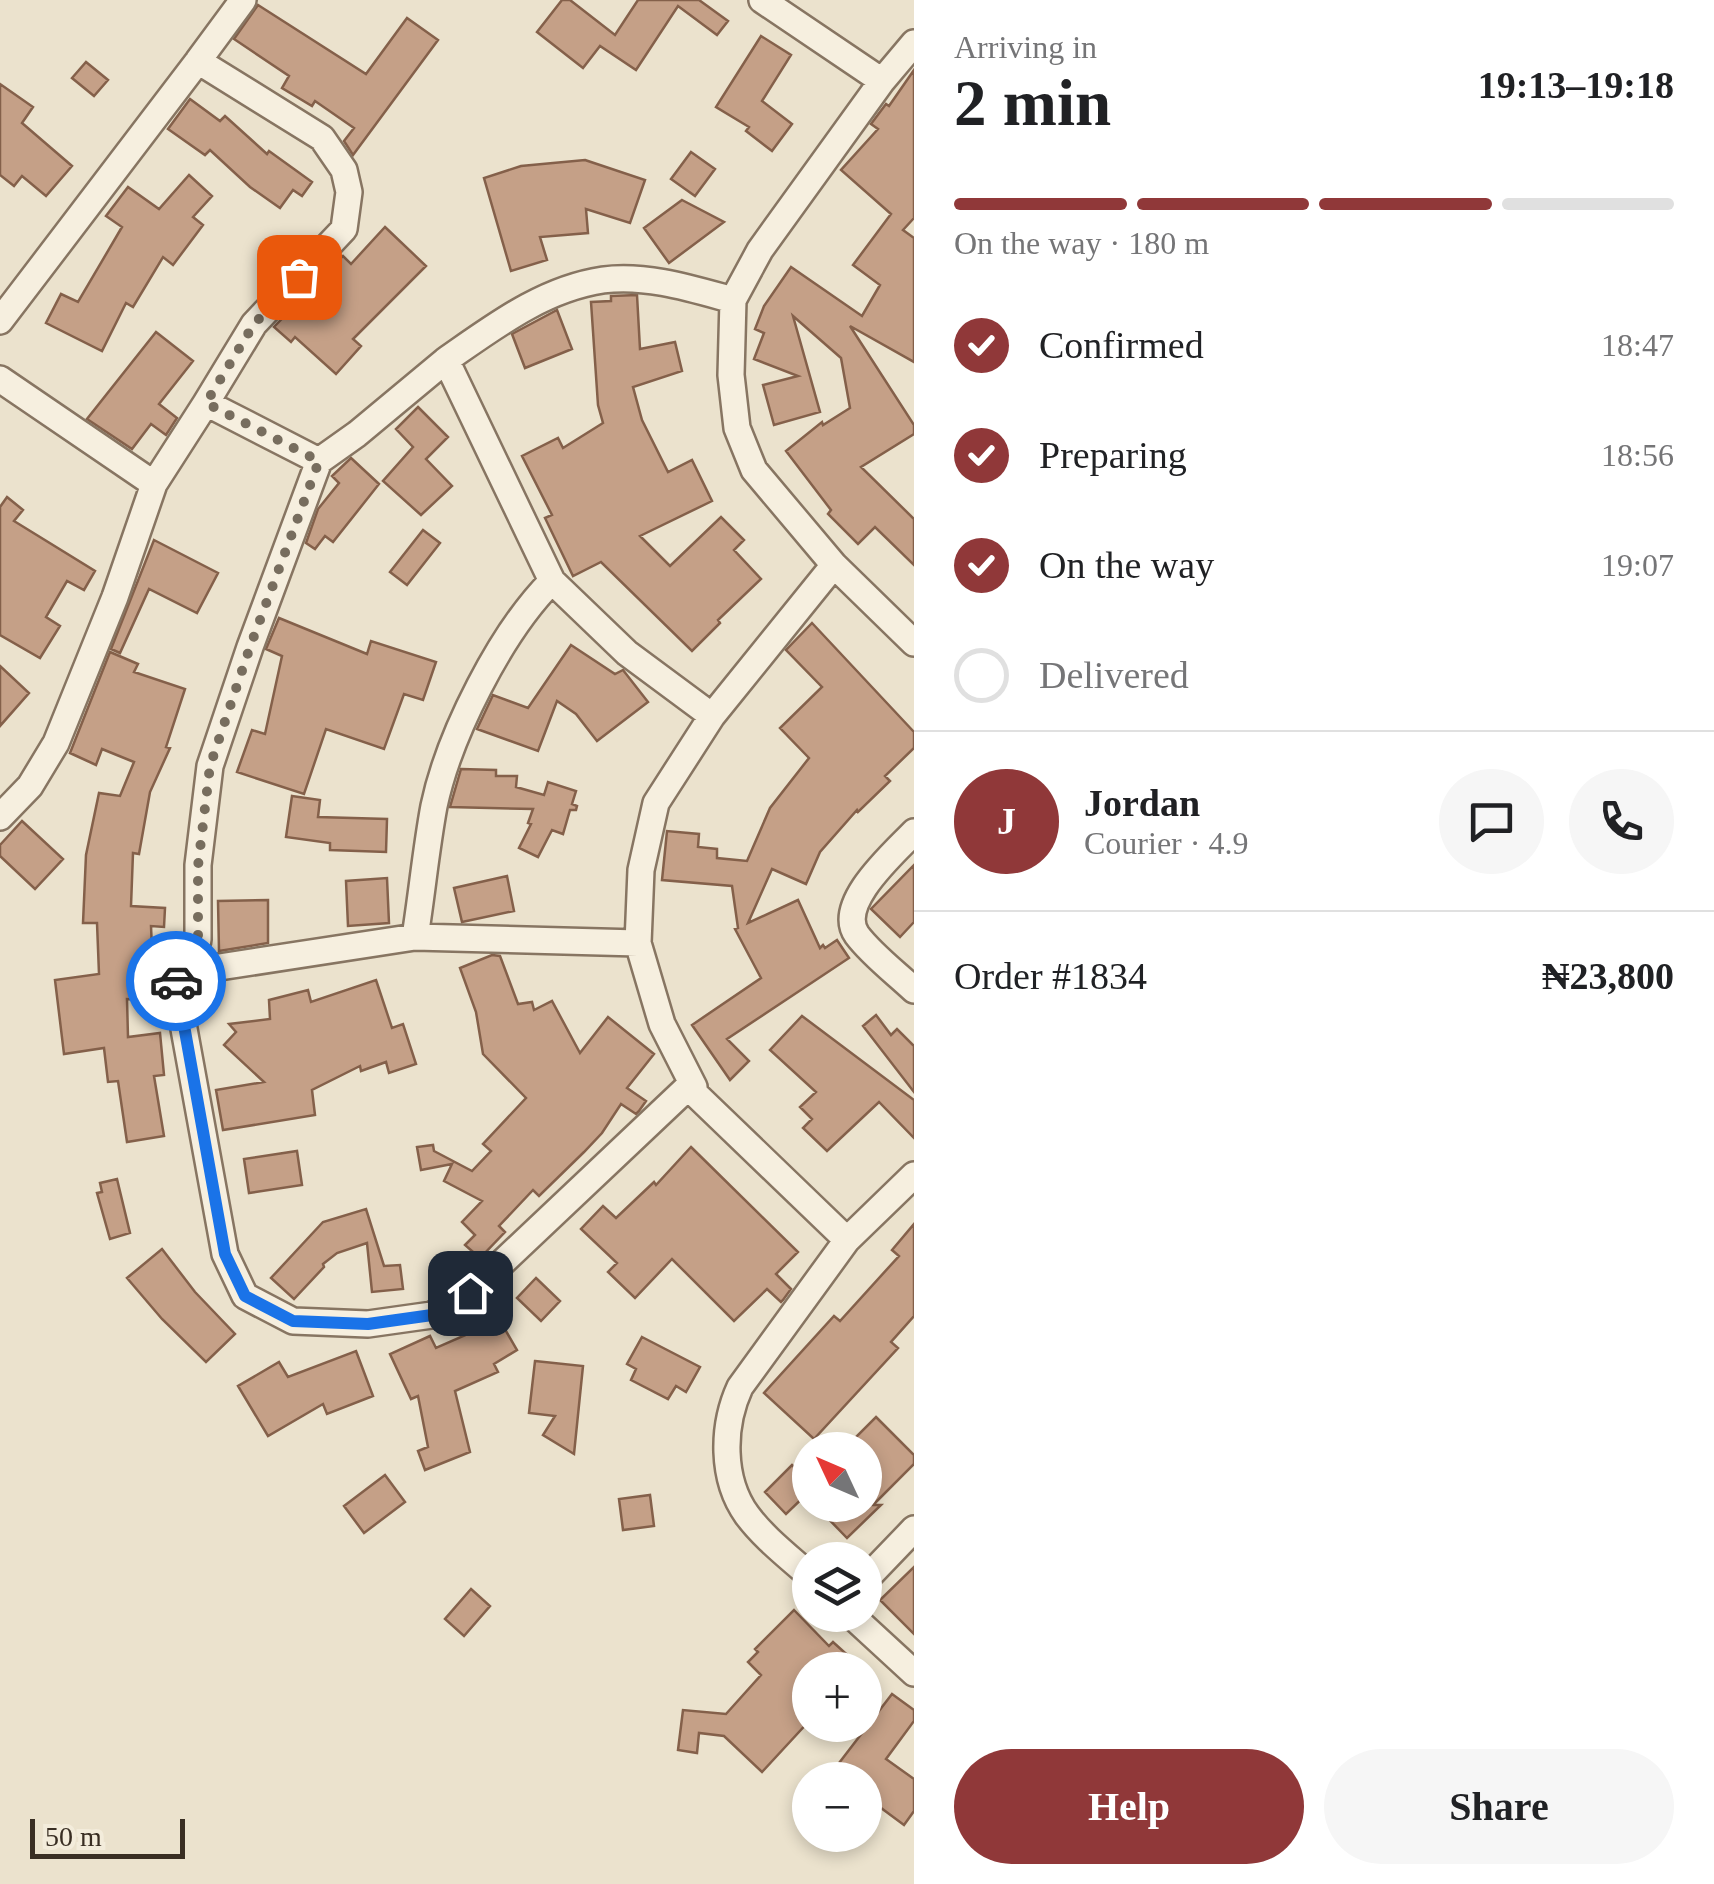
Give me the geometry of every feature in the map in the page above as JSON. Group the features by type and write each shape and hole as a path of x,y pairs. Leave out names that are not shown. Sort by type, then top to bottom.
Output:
{"street":[{"path":"0,321 243,0"},
{"path":"762,0 882,81"},
{"path":"914,43 760,250 733,300 731,375 737,428 754,470 834,565 914,643"},
{"path":"0,817 30,786 56,744 115,597 154,484 254,324 344,229 349,192 344,170 322,138 198,62"},
{"path":"733,300 670,284 607,279 555,292 502,321 446,360 358,434 319,461 210,766 198,866 198,940 174,974 225,1254 245,1296 293,1321 368,1324 432,1315 470,1293 688,1088 694,1087 662,1024 638,944 641,870 656,803 712,716 834,565"},
{"path":"446,360 552,581 627,653 712,716"},
{"path":"0,380 154,484"},
{"path":"206,403 319,461"},
{"path":"415,937 435,805 454,743 504,644 528,606 552,581"},
{"path":"914,832 864,886 852,911 854,932 914,990"},
{"path":"174,974 415,937 638,944"},
{"path":"688,1088 847,1240"},
{"path":"792,1559 746,1514 730,1480 730,1407 740,1386 847,1240 914,1175"},
{"path":"882,1562 914,1528"},
{"path":"870,1632 914,1673"}],"building":[{"path":"562,0 570,0 615,35 638,0 699,0 728,21 717,35 678,6 636,70 600,46 583,68 537,32"},
{"path":"258,5 366,74 407,18 438,40 353,155 344,141 354,128 315,101 312,106 282,88 289,76 234,39"},
{"path":"761,36 791,55 762,101 792,124 772,151 746,131 749,127 716,107"},
{"path":"86,62 108,80 94,96 72,78"},
{"path":"914,70 914,218 903,230 914,238 914,362 850,326 914,425 914,434 861,467 914,519 914,565 875,527 858,544 828,514 831,510 786,451 822,422 823,425 850,408 841,358 793,316 820,412 774,425 763,385 798,376 754,359 764,333 755,329 764,306 791,267 862,316 880,285 853,265 891,214 841,170 878,129 871,124"},
{"path":"0,84 33,107 22,123 72,166 46,196 22,176 14,186 0,175"},
{"path":"190,99 220,121 225,116 267,154 269,151 312,182 302,196 293,190 280,208 210,150 205,155 168,129"},
{"path":"691,152 715,169 695,196 671,179"},
{"path":"585,160 645,180 630,223 586,209 588,233 540,237 547,260 511,271 484,178 521,166"},
{"path":"189,175 212,196 193,217 203,225 173,265 163,257 133,307 126,303 102,351 46,323 61,294 78,302 122,227 106,216 128,187 159,209"},
{"path":"682,200 724,222 669,263 644,228"},
{"path":"385,227 426,266 353,339 361,346 336,374 295,337 291,342 274,327 343,256 351,264"},
{"path":"637,295 640,349 675,342 682,371 633,387 642,420 668,472 692,460 712,501 640,536 670,566 721,517 744,540 734,550 761,579 692,651 601,562 573,576 545,518 552,515 522,456 558,438 563,448 603,423 598,405 591,302"},
{"path":"557,310 572,349 525,368 512,334"},
{"path":"156,332 193,361 159,404 177,418 166,435 151,424 132,449 87,419"},
{"path":"418,407 448,437 426,459 452,486 421,515 383,481 413,447 396,429"},
{"path":"351,458 379,484 333,542 325,536 315,549 306,543 318,509 339,483 332,476"},
{"path":"7,497 23,510 14,521 95,571 84,590 67,581 46,617 60,626 40,658 0,635 0,507"},
{"path":"423,530 440,543 407,585 390,572"},
{"path":"154,540 218,573 197,613 149,589 120,653 111,649"},
{"path":"279,618 367,654 371,641 436,662 423,700 404,694 384,749 326,729 304,794 237,772 252,730 265,734 282,656 266,649"},
{"path":"812,623 914,732 914,748 885,776 890,781 857,810 820,852 806,884 772,869 748,923 798,900 820,948 837,940 849,958 727,1039 749,1061 730,1080 692,1025 761,978 735,929 738,928 732,886 662,880 667,831 699,834 698,847 717,849 717,858 747,861 770,808 809,758 780,728 822,687 786,650"},
{"path":"571,645 615,674 623,670 648,702 597,741 576,714 557,701 538,751 477,729 493,695 528,708"},
{"path":"110,652 138,664 134,672 185,689 166,747 170,748 150,792 139,854 133,853 131,906 165,908 164,927 151,926 156,974 154,1001 127,999 128,1037 160,1033 164,1075 154,1076 164,1136 127,1142 118,1081 108,1082 104,1048 64,1054 55,980 99,974 97,923 83,923 86,855 99,793 120,796 134,762 102,749 96,765 70,753"},
{"path":"0,666 29,693 0,726"},
{"path":"461,769 496,770 496,776 517,776 516,787 544,795 548,782 576,791 572,804 577,806 576,810 570,810 563,834 552,830 538,857 519,848 531,824 528,823 533,809 450,807"},
{"path":"292,796 320,800 318,817 387,819 386,852 330,850 330,843 286,837"},
{"path":"22,821 63,859 35,889 0,856 0,845"},
{"path":"914,865 914,922 900,937 871,909"},
{"path":"507,876 514,911 462,922 454,888"},
{"path":"387,878 389,923 348,926 346,881"},
{"path":"268,900 268,943 219,951 218,901"},
{"path":"492,955 500,956 518,1004 532,1002 534,1010 552,1001 580,1053 608,1017 654,1054 627,1088 646,1101 639,1111 636,1114 621,1104 584,1152 539,1196 533,1190 499,1226 505,1232 480,1258 465,1245 475,1235 462,1222 482,1201 444,1181 452,1164 421,1170 417,1147 433,1145 434,1151 472,1171 491,1151 483,1144 526,1098 483,1054 476,1012 460,968"},
{"path":"376,980 392,1028 403,1024 416,1064 389,1073 386,1062 361,1071 360,1066 312,1090 315,1115 223,1130 216,1090 264,1082 224,1045 236,1032 229,1024 270,1019 269,1000 308,990 311,1002"},
{"path":"876,1015 891,1035 897,1029 914,1046 914,1092 863,1026"},
{"path":"802,1016 914,1100 914,1138 879,1102 827,1151 803,1128 812,1119 800,1107 816,1092 770,1050"},
{"path":"691,1147 798,1252 776,1274 791,1289 783,1300 767,1289 734,1321 672,1259 635,1298 608,1272 617,1263 581,1229 603,1206 616,1218 654,1182 656,1185"},
{"path":"297,1151 302,1185 249,1193 244,1159"},
{"path":"117,1179 130,1233 110,1239 97,1193 102,1192 100,1183"},
{"path":"366,1209 384,1266 400,1265 403,1289 372,1292 367,1243 337,1253 294,1299 271,1278 323,1222"},
{"path":"914,1224 914,1316 891,1342 898,1348 820,1432 806,1432 764,1393 834,1316 840,1321 899,1256 892,1250"},
{"path":"162,1249 235,1334 206,1362 127,1278"},
{"path":"536,1278 560,1301 541,1321 517,1298"},
{"path":"495,1312 517,1350 494,1364 498,1372 455,1391 470,1452 425,1470 418,1451 428,1447 418,1396 411,1399 390,1354 430,1336 436,1348 484,1327 480,1321"},
{"path":"642,1337 700,1367 686,1392 676,1386 668,1399 631,1380 636,1369 627,1364"},
{"path":"356,1351 373,1396 327,1414 323,1404 268,1436 238,1386 279,1362 288,1377"},
{"path":"535,1361 583,1366 574,1454 543,1435 555,1416 529,1413"},
{"path":"876,1417 914,1455 914,1464 882,1496 882,1432 861,1432"},
{"path":"792,1465 792,1508 786,1514 765,1492"},
{"path":"385,1475 405,1502 364,1533 344,1506"},
{"path":"650,1495 654,1526 623,1530 619,1499"},
{"path":"831,1522 863,1522 847,1538"},
{"path":"914,1567 914,1634 882,1602"},
{"path":"471,1589 490,1606 464,1636 445,1619"},
{"path":"792,1612 792,1632 815,1632 829,1646 833,1642 844,1652 792,1652 792,1740 762,1772 724,1736 699,1733 697,1753 678,1750 683,1710 726,1714 761,1675 748,1662 758,1652 755,1649"},
{"path":"892,1694 914,1710 914,1721 886,1759 914,1779 914,1811 904,1825 882,1809 882,1762 840,1762 855,1742 882,1742 882,1707"}],"way so far":[{"path":"176,981 174,974 198,940 198,866 210,766 319,461 206,403 254,324 299,277"}],"route":[{"path":"176,981 225,1254 245,1296 293,1321 368,1324 432,1315 470,1293"}]}
